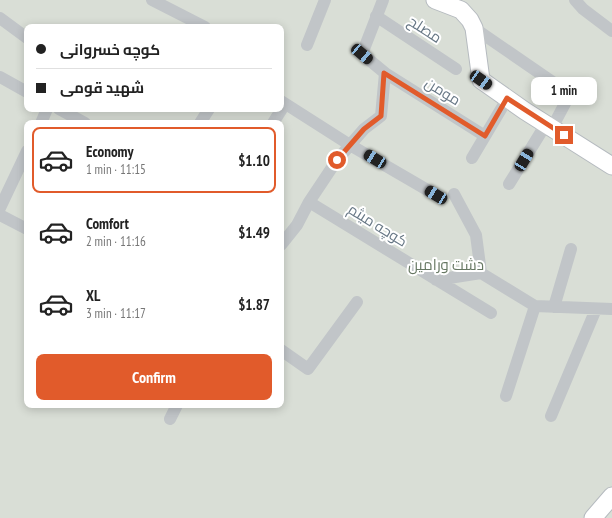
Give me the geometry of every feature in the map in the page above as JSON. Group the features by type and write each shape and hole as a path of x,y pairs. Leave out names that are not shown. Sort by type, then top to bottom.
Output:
{"street":[{"path":"152,0 199,24"},
{"path":"307,45 325,0"},
{"path":"376,16 383,0"},
{"path":"435,0 464,5 474,28 481,80 612,166"},
{"path":"575,0 583,9 612,31"},
{"name":"مصلح","path":"376,16 456,69"},
{"name":"مومن","path":"376,16 362,54 384,73 485,136"},
{"path":"0,18 24,36"},
{"path":"474,28 570,94 509,184"},
{"path":"284,241 297,225 309,202 337,160 364,129 381,116 384,73"},
{"path":"0,77 24,90"},
{"path":"472,158 507,98"},
{"path":"284,103 350,145 436,195"},
{"path":"65,112 79,120"},
{"path":"0,208 24,158"},
{"path":"454,194 476,235 481,274"},
{"name":"کوچه میثم","path":"309,202 491,313"},
{"path":"0,215 24,227"},
{"path":"554,307 571,249"},
{"path":"436,280 481,274 535,306 612,309"},
{"path":"284,352 308,368 357,302"},
{"path":"506,396 535,306"},
{"path":"551,416 596,309"},
{"path":"170,419 176,408"},
{"path":"593,518 612,496"}],"green space":[{"name":"دشت ورامین","path":"0,0 612,0 612,518 0,518"}],"route":[{"path":"337,160 364,129 381,116 384,73 485,136 507,98 525,112 564,135"}]}
